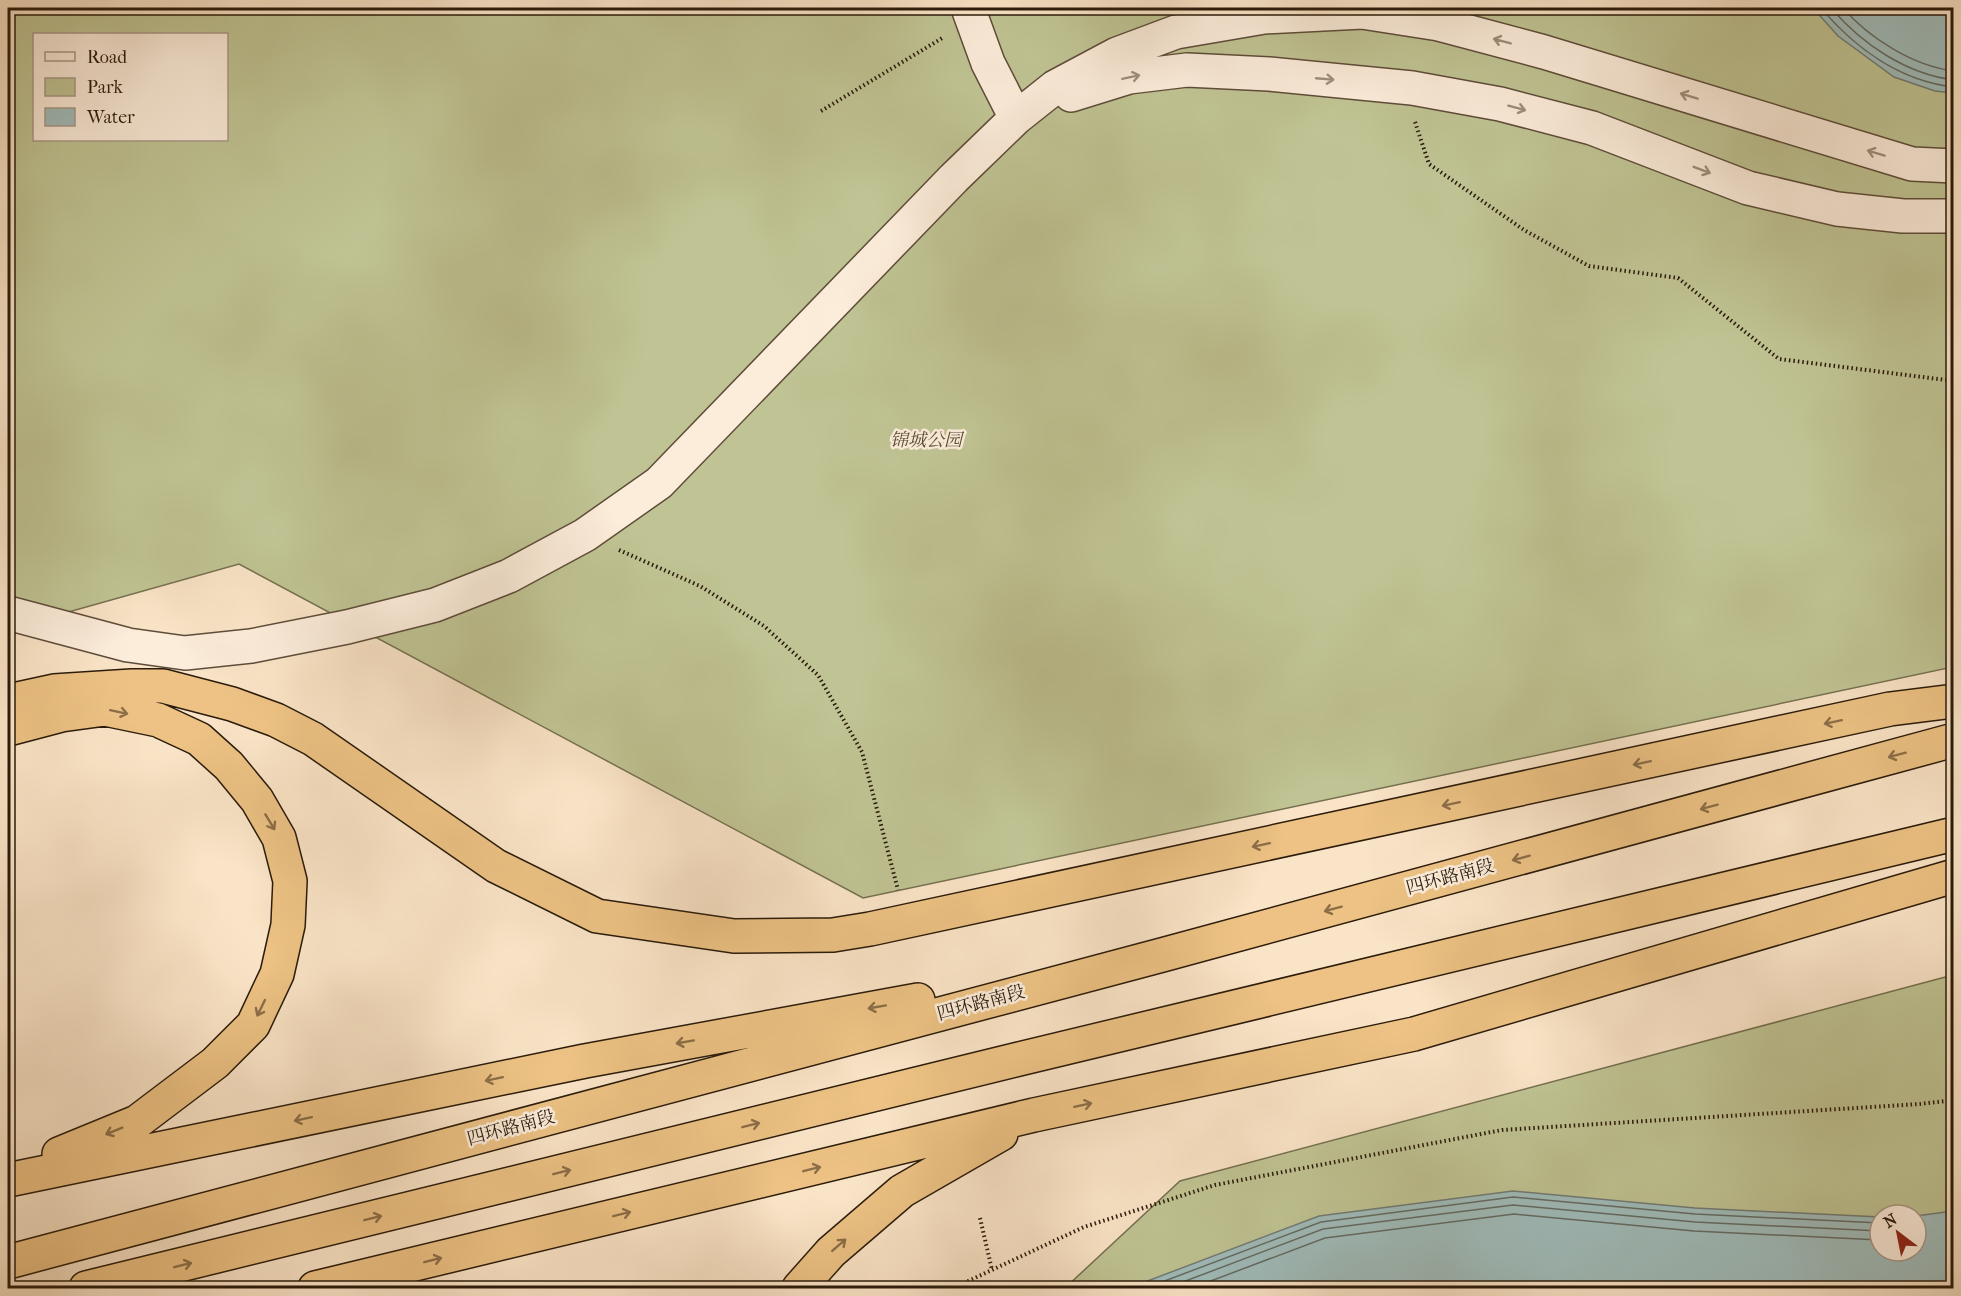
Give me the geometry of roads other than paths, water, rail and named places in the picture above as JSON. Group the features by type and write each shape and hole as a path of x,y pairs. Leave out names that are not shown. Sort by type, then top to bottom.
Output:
{"highway":[{"path":"8,729 58,703 132,686 163,686 232,704 276,720 314,739 496,866 597,916 734,936 833,935 870,929 1890,709 1953,701"},
{"path":"8,701 58,703 105,709 158,720 199,739 229,766 257,800 279,838 290,882 288,925 278,974 253,1025 215,1063 137,1122 8,1177"},
{"name":"四环路南段","path":"8,1262 1162,956 1953,740"},
{"path":"86,1288 1031,1056 1953,834"},
{"path":"315,1288 1034,1115 1414,1034 1953,876"},
{"path":"8,1177 585,1061 1162,956"},
{"path":"799,1288 831,1252 902,1191 1034,1115"}],"street":[{"path":"8,613 128,645 185,653 251,646 347,627 435,605 509,576 585,535 659,483 954,178 1016,118 1055,87 1107,59 1176,32 1264,17 1362,12 1439,24 1544,52 1912,164 1953,166"},
{"path":"970,14 988,63 1016,118"},
{"path":"1016,118 1063,98 1129,77 1187,70 1281,75 1412,88 1500,104 1592,128 1748,188 1837,209 1903,216 1953,216"},
{"path":"1903,216 1912,164"}],"water":[{"path":"1813,8 1953,8 1953,93 1935,91 1894,77 1838,36"},
{"path":"1513,1191 1695,1208 1868,1216 1868,1263 1928,1263 1928,1214 1953,1211 1953,1288 1129,1288 1319,1216"}],"park label":[{"name":"锦城公园","path":"926,440"}]}
